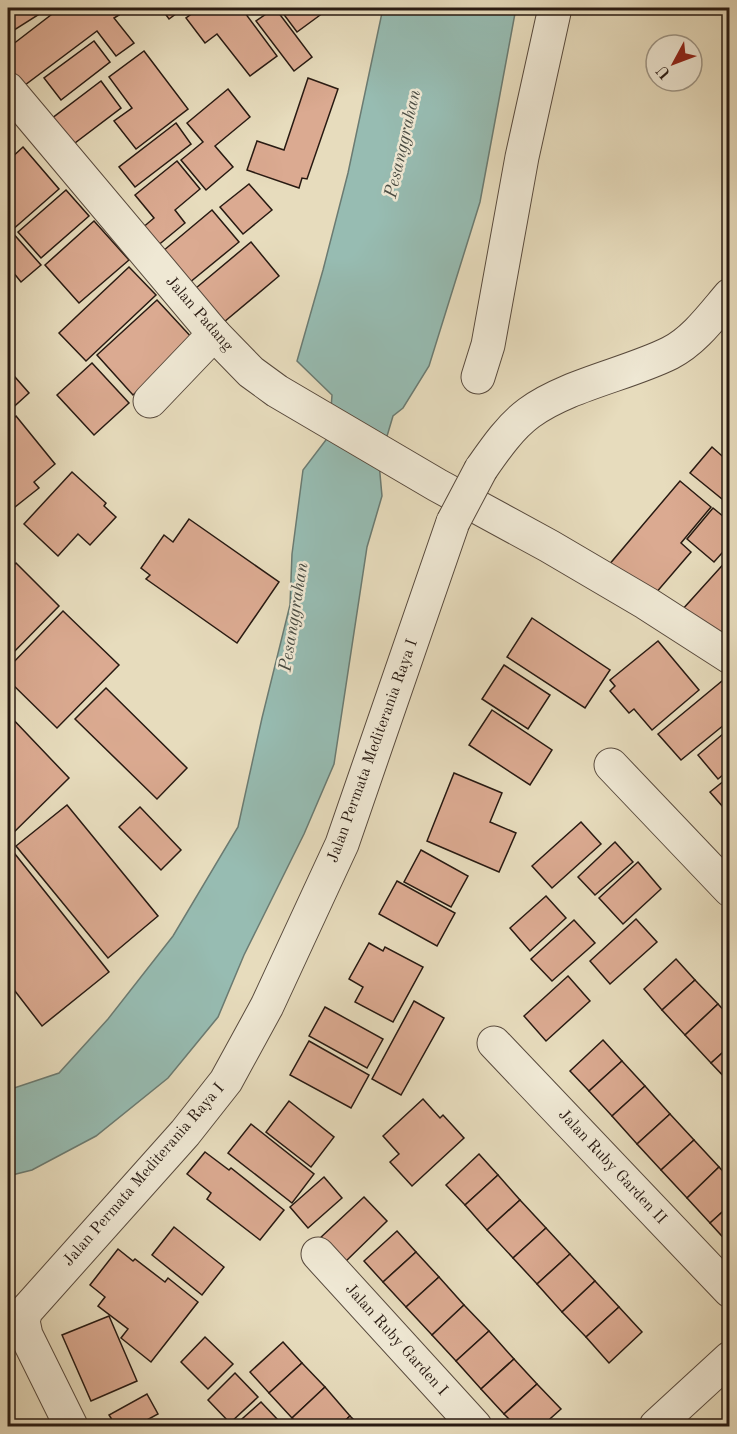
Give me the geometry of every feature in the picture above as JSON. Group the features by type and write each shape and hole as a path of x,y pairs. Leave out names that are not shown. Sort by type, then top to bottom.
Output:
{"street":[{"path":"478,377 488,345 522,157 555,8"},
{"name":"Jalan Padang","path":"8,88 214,334 251,372 277,391 437,485 549,546 646,603 729,657"},
{"name":"Jalan Permata Mediterania Raya I","path":"71,1426 26,1335 23,1321 26,1311 185,1133 226,1081 267,1006 342,844 453,522 481,469 510,432 529,413 556,398 670,353 696,333 729,295"},
{"path":"150,401 214,334"},
{"path":"611,765 729,890"},
{"name":"Jalan Ruby Garden II","path":"494,1042 729,1291"},
{"name":"Jalan Ruby Garden I","path":"318,1254 475,1426"},
{"path":"656,1426 729,1358"}],"water":[{"name":"Pesanggrahan","path":"383,8 516,8 480,202 429,366 403,408 393,416 379,463 382,496 367,547 334,764 304,834 244,955 218,1017 168,1078 96,1136 32,1170 8,1176 8,1090 59,1073 108,1019 173,936 238,827 290,605 292,554 303,470 329,436 332,395 297,361 348,173"}],"building":[{"path":"8,8 49,8 8,34"},
{"path":"60,8 113,8 119,15 114,18 134,43 116,56 97,31 21,88 8,71 8,48"},
{"path":"161,8 184,8 169,19"},
{"path":"200,8 252,8 245,13 277,56 250,76 217,34 205,43 186,18"},
{"path":"275,8 312,57 294,71 256,21"},
{"path":"279,8 325,8 327,10 297,32"},
{"path":"94,41 110,62 61,100 44,78"},
{"path":"144,51 188,109 136,149 114,121 132,108 109,77"},
{"path":"308,78 338,89 307,179 302,178 299,188 247,170 257,141 284,150"},
{"path":"101,81 121,108 71,146 51,119"},
{"path":"228,89 250,117 215,146 233,167 206,190 181,160 203,142 187,123"},
{"path":"176,123 191,144 135,187 119,167"},
{"path":"23,147 59,189 11,231 41,265 21,282 8,266 8,161"},
{"path":"177,161 200,189 175,210 185,223 156,247 141,229 154,218 135,195"},
{"path":"249,184 272,210 243,234 220,207"},
{"path":"66,190 89,216 41,258 18,232"},
{"path":"212,210 239,242 189,283 163,251"},
{"path":"94,221 129,260 79,303 45,265"},
{"path":"251,242 279,276 224,322 196,288"},
{"path":"129,267 156,295 86,361 59,333"},
{"path":"157,300 194,340 133,395 97,355"},
{"path":"92,363 129,403 94,435 57,395"},
{"path":"8,369 29,393 8,412"},
{"path":"16,416 55,464 34,482 39,488 15,507 10,501 8,503 8,423"},
{"path":"712,447 730,463 730,500 727,503 690,473"},
{"path":"72,472 106,503 104,506 116,517 90,545 78,534 58,556 24,524"},
{"path":"680,481 711,507 681,543 691,552 649,601 608,566"},
{"path":"713,508 730,522 730,544 714,562 687,539"},
{"path":"189,519 279,582 237,643 146,579 150,575 141,568 164,535 173,542"},
{"path":"728,559 730,561 730,627 716,642 682,610"},
{"path":"16,563 59,606 8,658 8,571"},
{"path":"63,611 119,665 57,728 8,680 8,668"},
{"path":"532,618 610,670 585,708 507,657"},
{"path":"658,641 699,690 652,730 634,709 629,713 610,691 615,686 610,680"},
{"path":"504,665 550,695 528,729 482,699"},
{"path":"722,681 730,690 730,720 681,760 658,734"},
{"path":"106,688 187,768 157,799 75,719"},
{"path":"492,710 552,750 530,785 469,745"},
{"path":"8,714 69,778 8,838"},
{"path":"730,728 730,769 718,779 698,755"},
{"path":"454,773 502,793 490,822 516,833 499,872 427,841"},
{"path":"730,776 730,815 710,792"},
{"path":"67,805 158,916 108,958 16,846"},
{"path":"140,807 181,850 161,870 119,827"},
{"path":"581,822 601,844 552,888 532,866"},
{"path":"615,842 633,862 595,895 578,877"},
{"path":"11,849 109,972 42,1026 8,982 8,851"},
{"path":"421,850 468,876 451,907 404,882"},
{"path":"638,862 661,889 623,924 599,898"},
{"path":"397,881 455,913 437,946 379,914"},
{"path":"546,896 566,918 530,951 510,928"},
{"path":"636,919 657,942 610,984 590,961"},
{"path":"574,920 595,943 552,981 531,959"},
{"path":"369,943 383,951 385,947 423,967 393,1022 355,1002 363,987 349,979"},
{"path":"676,959 695,980 662,1010 644,989"},
{"path":"568,976 590,1001 546,1041 524,1016"},
{"path":"695,980 718,1004 685,1035 662,1010"},
{"path":"414,1001 444,1018 401,1095 372,1079"},
{"path":"718,1004 730,1017 730,1046 711,1063 685,1035"},
{"path":"325,1007 383,1039 367,1068 309,1036"},
{"path":"603,1040 622,1061 589,1091 570,1071"},
{"path":"309,1041 369,1075 351,1108 290,1075"},
{"path":"730,1046 730,1083 711,1063"},
{"path":"622,1061 645,1086 612,1116 589,1091"},
{"path":"645,1086 670,1114 637,1144 612,1116"},
{"path":"423,1099 440,1118 443,1115 464,1138 412,1186 390,1162 399,1154 383,1136"},
{"path":"289,1101 334,1137 311,1167 266,1132"},
{"path":"670,1114 694,1140 661,1170 637,1144"},
{"path":"251,1124 314,1174 292,1203 228,1153"},
{"path":"694,1140 719,1167 687,1198 661,1170"},
{"path":"205,1152 229,1170 231,1168 284,1210 260,1240 207,1199 211,1193 187,1174"},
{"path":"479,1154 498,1175 465,1205 446,1185"},
{"path":"719,1167 730,1179 730,1205 710,1223 687,1198"},
{"path":"498,1175 520,1200 487,1230 465,1205"},
{"path":"324,1177 342,1198 308,1228 290,1207"},
{"path":"364,1197 387,1221 343,1264 319,1239"},
{"path":"520,1200 546,1228 513,1258 487,1230"},
{"path":"730,1205 730,1245 710,1223"},
{"path":"174,1227 224,1267 202,1295 152,1255"},
{"path":"546,1228 570,1254 537,1284 513,1258"},
{"path":"397,1231 416,1252 383,1282 364,1261"},
{"path":"118,1249 165,1282 168,1278 198,1302 151,1362 121,1338 128,1329 98,1306 105,1297 90,1285"},
{"path":"416,1252 439,1277 406,1307 383,1282"},
{"path":"570,1254 595,1281 562,1312 537,1284"},
{"path":"439,1277 464,1305 432,1335 406,1307"},
{"path":"595,1281 619,1307 586,1337 562,1312"},
{"path":"464,1305 489,1331 456,1361 432,1335"},
{"path":"619,1307 642,1332 609,1363 586,1337"},
{"path":"109,1316 137,1381 91,1401 62,1335"},
{"path":"489,1331 514,1359 481,1389 456,1361"},
{"path":"205,1337 233,1364 208,1389 181,1362"},
{"path":"283,1342 302,1363 269,1393 250,1372"},
{"path":"514,1359 537,1384 504,1414 481,1389"},
{"path":"302,1363 325,1387 292,1418 269,1393"},
{"path":"235,1373 258,1397 230,1423 208,1400"},
{"path":"537,1384 561,1409 542,1426 516,1426 504,1414"},
{"path":"325,1387 350,1416 339,1426 300,1426 292,1418"},
{"path":"147,1394 158,1414 136,1426 116,1426 109,1415"},
{"path":"261,1402 278,1420 272,1426 234,1426"},
{"path":"350,1416 360,1426 339,1426"}]}
